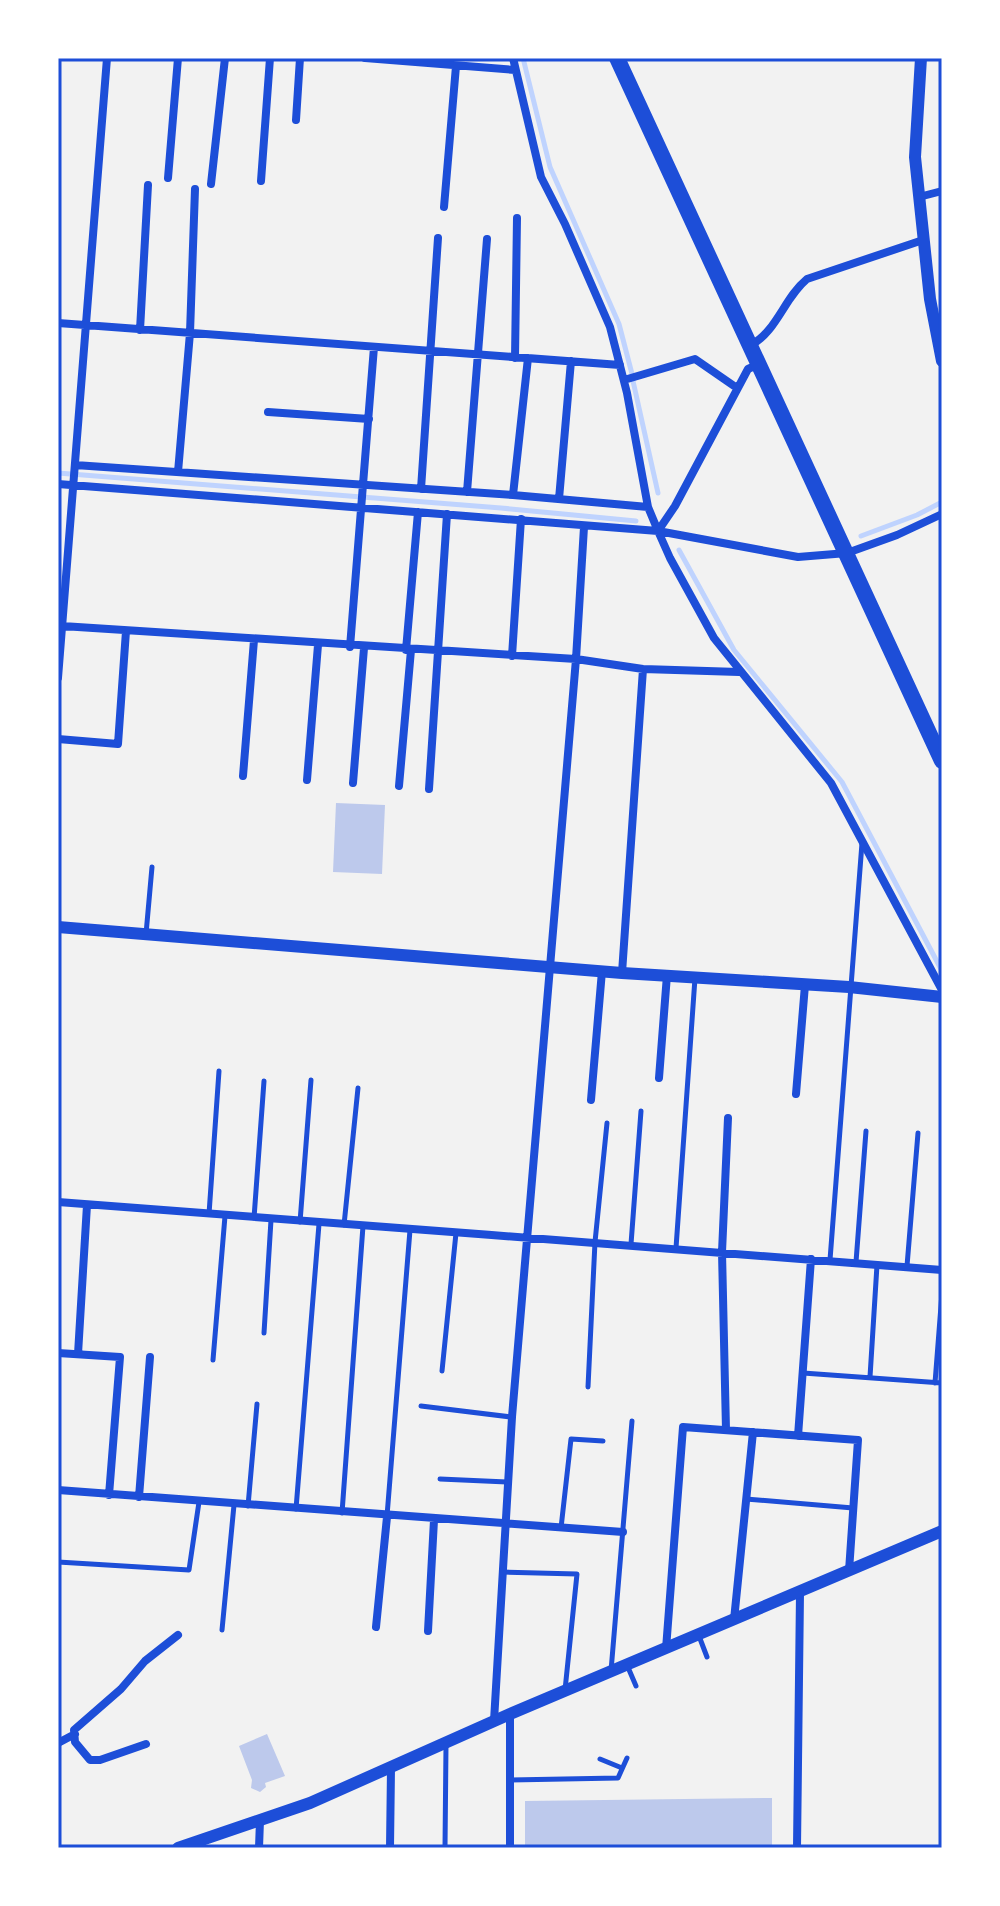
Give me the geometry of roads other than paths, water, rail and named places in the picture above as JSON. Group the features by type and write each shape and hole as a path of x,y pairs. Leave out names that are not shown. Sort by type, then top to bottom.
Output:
{"main road":[{"path":"617,58 942,761"}],"street":[{"path":"58,678 107,58"},
{"path":"168,178 178,58"},
{"path":"211,184 225,58"},
{"path":"261,181 270,58"},
{"path":"296,120 300,58"},
{"path":"365,58 515,70"},
{"path":"513,58 541,177 610,327 624,380 648,507 670,558 714,638 831,783 942,990"},
{"path":"921,58 915,157 932,312 942,361"},
{"path":"444,207 456,66"},
{"path":"140,330 148,185"},
{"path":"178,472 190,333 195,189"},
{"path":"919,197 942,191"},
{"path":"515,358 517,218"},
{"path":"421,489 438,238"},
{"path":"467,492 487,239"},
{"path":"751,345 761,340 796,288 807,279 923,240"},
{"path":"58,323 620,365"},
{"path":"350,647 374,347"},
{"path":"513,495 528,358"},
{"path":"624,380 695,359 737,388"},
{"path":"559,499 571,361"},
{"path":"658,531 675,506 748,369 759,364"},
{"path":"268,412 369,419"},
{"path":"75,465 648,507"},
{"path":"58,484 658,531 798,557 847,553 942,514"},
{"path":"399,786 418,512"},
{"path":"429,789 447,514"},
{"path":"512,656 521,519"},
{"path":"494,1721 507,1482 576,659 584,527"},
{"path":"62,626 364,648 576,659 643,669 739,672"},
{"path":"58,739 118,744 126,631"},
{"path":"243,776 254,640"},
{"path":"307,780 318,645"},
{"path":"353,783 364,648"},
{"path":"622,973 643,669"},
{"path":"58,927 622,973 849,987 942,997"},
{"path":"591,1100 602,971"},
{"path":"659,1078 667,975"},
{"path":"796,1094 805,985"},
{"path":"726,1430 722,1252 728,1118"},
{"path":"58,1202 942,1270"},
{"path":"78,1354 87,1205"},
{"path":"798,1436 811,1259"},
{"path":"58,1353 120,1357 109,1495"},
{"path":"139,1497 150,1357"},
{"path":"666,1649 683,1427 858,1440 849,1571"},
{"path":"734,1620 753,1432"},
{"path":"58,1490 387,1517 623,1532"},
{"path":"376,1627 387,1517"},
{"path":"428,1631 434,1520"},
{"path":"178,1848 310,1803 510,1714 942,1531"},
{"path":"797,1848 800,1593"},
{"path":"146,1744 100,1760 90,1760 75,1742 74,1730 121,1689 145,1661 178,1635"},
{"path":"510,1714 510,1848"},
{"path":"58,1743 75,1734"},
{"path":"390,1848 391,1768"},
{"path":"259,1848 260,1820"}],"lane":[{"path":"830,1261 862,840"},
{"path":"146,934 152,867"},
{"path":"676,1248 695,977"},
{"path":"209,1215 219,1071"},
{"path":"300,1222 311,1080"},
{"path":"254,1218 264,1081"},
{"path":"344,1225 358,1088"},
{"path":"631,1244 641,1111"},
{"path":"588,1387 595,1242 607,1123"},
{"path":"856,1263 866,1131"},
{"path":"907,1267 918,1133"},
{"path":"213,1360 225,1216"},
{"path":"264,1333 271,1220"},
{"path":"296,1509 319,1224"},
{"path":"342,1513 363,1226"},
{"path":"387,1517 410,1230"},
{"path":"442,1371 456,1233"},
{"path":"870,1377 877,1265"},
{"path":"802,1373 938,1383 942,1293"},
{"path":"248,1506 257,1404"},
{"path":"421,1406 512,1417"},
{"path":"611,1672 632,1421"},
{"path":"561,1529 571,1439 603,1441"},
{"path":"440,1479 507,1482"},
{"path":"746,1499 853,1508"},
{"path":"58,1562 189,1570 199,1502"},
{"path":"222,1630 234,1505"},
{"path":"502,1572 577,1574 565,1691"},
{"path":"698,1635 707,1657"},
{"path":"627,1665 636,1686"},
{"path":"445,1848 446,1743"},
{"path":"510,1780 618,1778 627,1758"},
{"path":"600,1759 622,1768"}],"waterway":[{"path":"523,58 550,167 619,324 632,374"},
{"path":"633,381 658,493"},
{"path":"58,473 636,521"},
{"path":"861,536 942,502"},
{"path":"679,550 734,650 842,782 942,971"}]}
